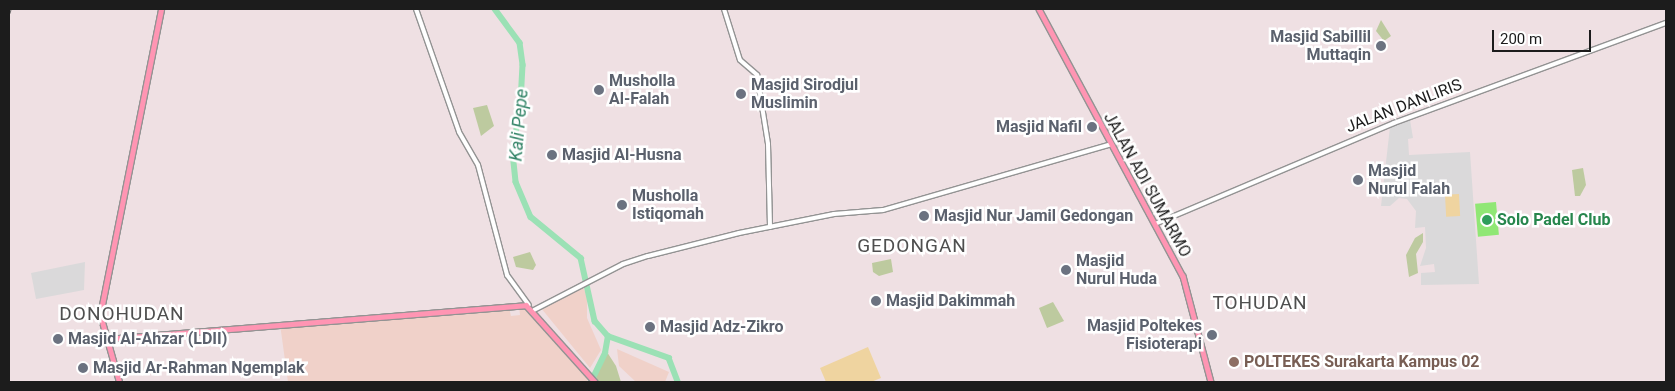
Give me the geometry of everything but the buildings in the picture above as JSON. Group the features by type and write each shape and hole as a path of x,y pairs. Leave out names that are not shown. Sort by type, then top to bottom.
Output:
{"main road":[{"path":"119,382 100,319 101,307 161,9"},
{"name":"JALAN ADI SUMARMO","path":"1039,9 1188,289 1211,382"},
{"path":"105,339 529,305 593,380"}],"street":[{"path":"416,9 459,132 478,165 507,275 529,305"},
{"path":"724,9 740,60 757,75 768,144 770,227"},
{"name":"JALAN DANLIRIS","path":"1155,224 1394,123 1666,23"},
{"path":"534,310 580,286 648,256 834,214 884,210 1111,144"}],"shaded area":[{"path":"1410,120 1413,138 1408,139 1409,155 1470,152 1479,284 1421,285 1421,273 1435,272 1434,264 1420,266 1426,248 1425,227 1415,228 1416,211 1407,199 1399,198 1390,206 1381,206 1390,127"},
{"path":"1459,194 1460,216 1446,217 1445,195"},
{"path":"85,262 84,290 36,299 31,273"},
{"path":"583,287 587,296 587,318 601,350 590,368 541,308"},
{"path":"527,305 586,376 588,382 288,382 280,324 509,307 511,316 520,315 519,306"},
{"path":"868,347 881,378 871,382 826,382 820,368"},
{"path":"617,349 669,372 665,382 636,382 619,366"}],"green space":[{"path":"1381,20 1391,36 1384,41 1376,31"},
{"path":"487,105 494,126 481,136 473,108"},
{"path":"1583,168 1586,185 1580,196 1575,196 1572,170"},
{"name":"Solo Padel Club","path":"1496,202 1499,235 1478,237 1475,204"},
{"path":"1423,233 1423,242 1416,254 1418,273 1409,277 1406,255 1415,238"},
{"path":"530,252 536,265 533,270 516,267 513,257"},
{"path":"891,259 893,272 879,276 873,272 872,263"},
{"path":"1053,302 1064,321 1047,328 1039,308"},
{"path":"607,352 616,366 621,382 599,382 594,374"}],"waterway":[{"name":"Kali Pepe","path":"495,9 520,43 523,65 521,104 513,153 516,182 531,217 581,258 595,321 608,336 669,358 678,382"},
{"path":"591,382 605,353 608,336"}],"railway":[{"path":"9,13 10,9"}],"place":[{"name":"Masjid Sabillil Muttaqin","path":"1381,46"},
{"name":"Musholla Al-Falah","path":"599,90"},
{"name":"Masjid Sirodjul Muslimin","path":"741,94"},
{"name":"Masjid Nafil","path":"1092,127"},
{"name":"Masjid Al-Husna","path":"552,155"},
{"name":"Masjid Nurul Falah","path":"1358,180"},
{"name":"Musholla Istiqomah","path":"622,205"},
{"name":"Masjid Nur Jamil Gedongan","path":"924,216"},
{"name":"Solo Padel Club","path":"1487,220"},
{"name":"Masjid Nurul Huda","path":"1066,270"},
{"name":"Masjid Dakimmah","path":"876,301"},
{"name":"Masjid Adz-Zikro","path":"650,327"},
{"name":"Masjid Poltekes Fisioterapi","path":"1212,335"},
{"name":"Masjid Al-Ahzar (LDII)","path":"58,339"},
{"name":"POLTEKES Surakarta Kampus 02","path":"1234,362"},
{"name":"Masjid Ar-Rahman Ngemplak","path":"83,368"}],"district":[{"name":"GEDONGAN","path":"912,246"},
{"name":"TOHUDAN","path":"1260,303"},
{"name":"DONOHUDAN","path":"122,314"}]}
